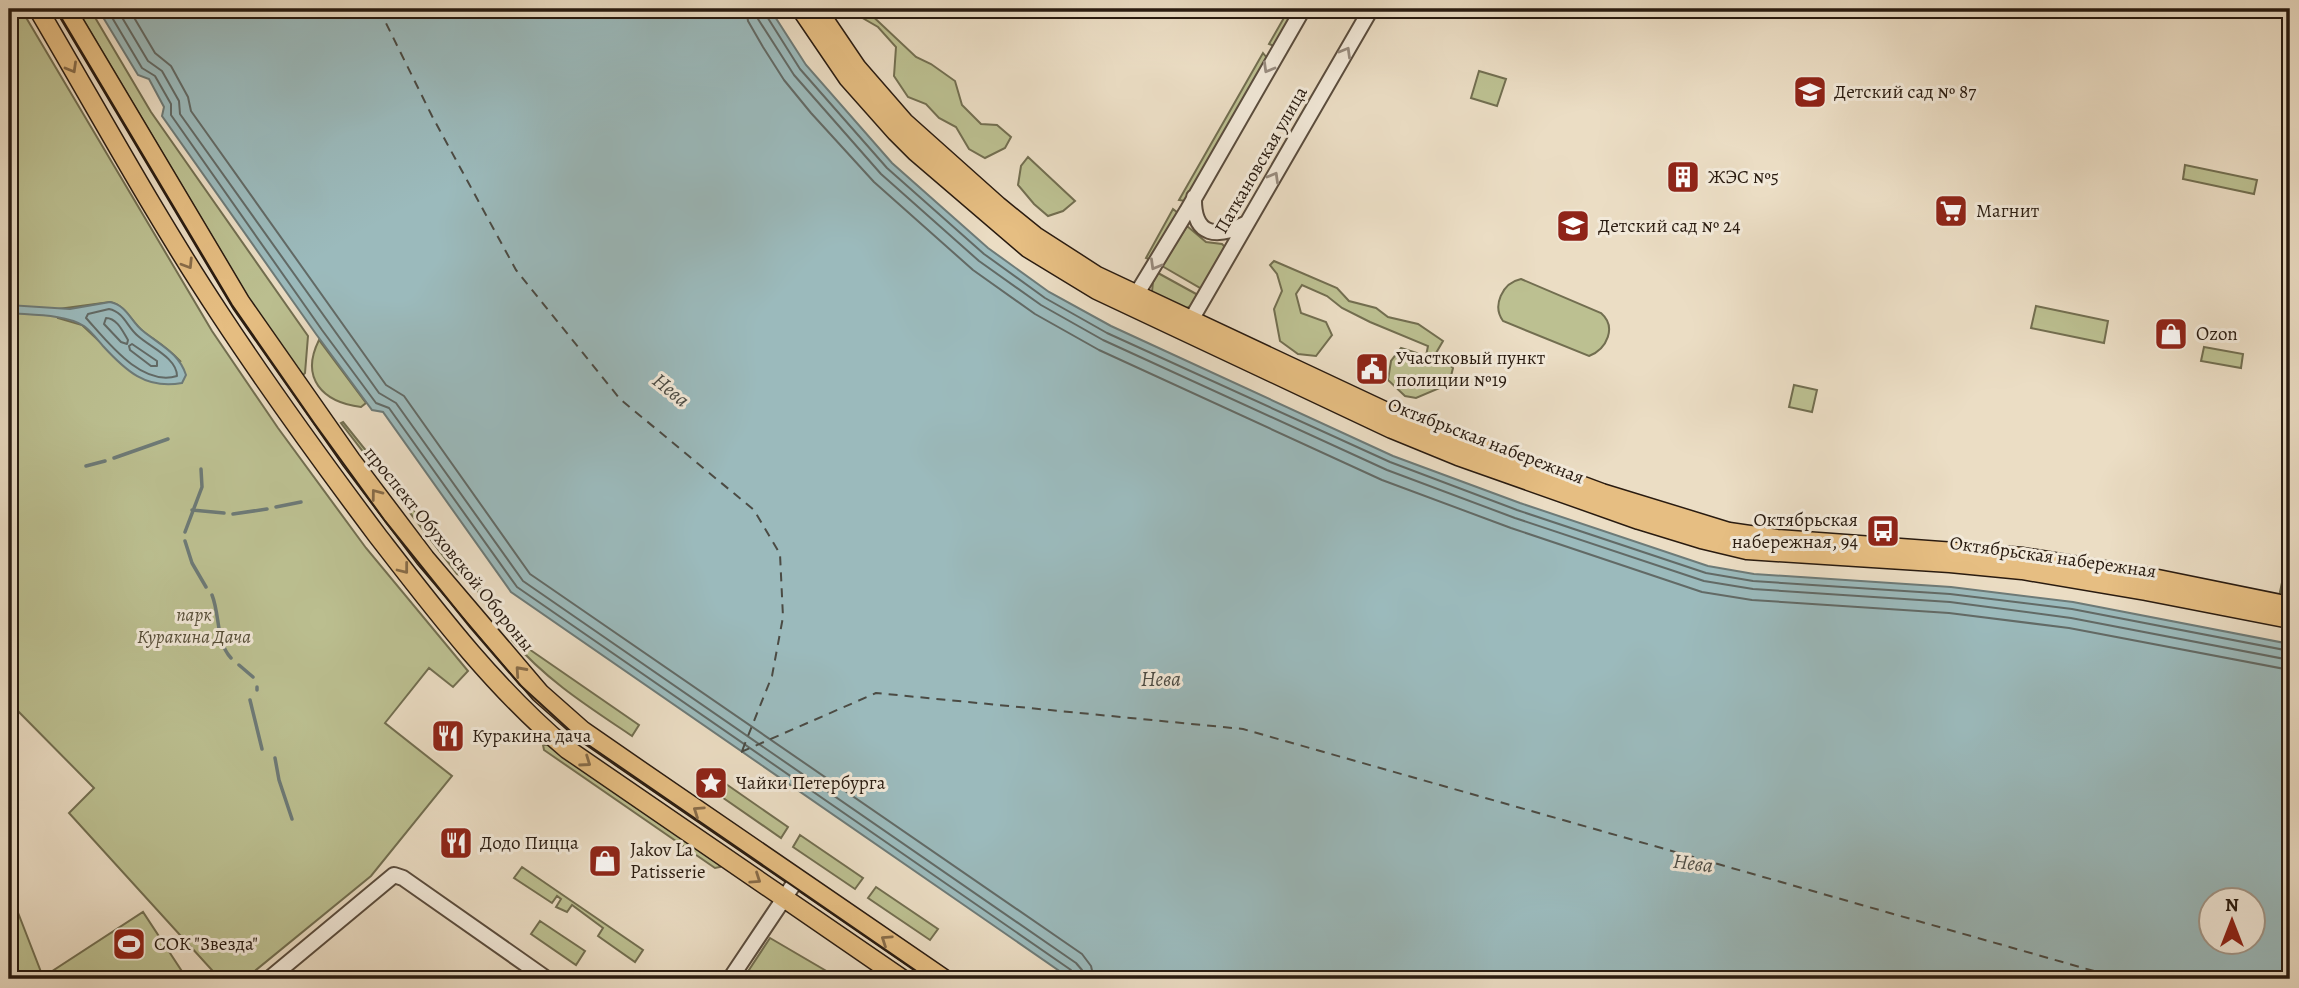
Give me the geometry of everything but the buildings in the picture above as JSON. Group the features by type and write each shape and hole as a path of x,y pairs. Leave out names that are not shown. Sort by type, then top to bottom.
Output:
{"main road":[{"path":"38,9 220,314 331,474 508,695 567,749 902,979"},
{"name":"проспект Обуховской Обороны","path":"66,9 241,303 365,480 425,558 540,694 583,731 944,979"},
{"name":"Октябрьская набережная","path":"800,9 848,78 915,152 988,216 1053,265 1097,290 1188,326 1425,428 1602,493 1717,529 1777,539 1990,553 2056,561 2290,606"},
{"name":"Октябрьская набережная","path":"817,9 857,68 882,98 927,144 1035,236 1097,276 1323,399 1426,443 1614,511 1725,545 1757,551 2022,570 2290,619"}],"street":[{"name":"Паткановская улица","path":"1136,295 1303,9"},
{"name":"Паткановская улица","path":"1188,326 1371,9"},
{"path":"1194,197 1198,221 1210,232 1217,234 1231,231 1248,222"},
{"path":"269,979 394,875 403,878 547,979"},
{"path":"730,979 797,879"}],"green space":[{"name":"парк Куракина Дача","path":"9,9 21,9 212,331 278,428 366,548 468,671 453,687 429,668 385,723 452,776 371,876 245,979 220,979 69,813 94,788 9,702","holes":["110,302 116,304 144,332 180,361 133,373 82,325 58,318 59,309"]},
{"path":"77,9 90,9 151,112 308,336 305,373 302,376 252,304"},
{"path":"847,9 865,9 916,57 955,81 962,105 981,124 997,125 1011,137 1005,148 985,158 969,149 956,127 939,118 926,104 908,97 894,76 896,47 878,27"},
{"path":"1289,9 1295,9 1274,46 1269,44"},
{"path":"1263,53 1267,58 1185,201 1179,200"},
{"path":"1479,71 1506,79 1497,106 1471,98"},
{"path":"1028,157 1075,201 1063,211 1048,216 1034,204 1018,185 1021,166"},
{"path":"2185,165 2257,180 2254,194 2183,179"},
{"path":"1173,209 1178,213 1151,260 1146,258"},
{"path":"1187,226 1206,242 1222,244 1225,247 1202,289 1162,266"},
{"path":"1274,261 1337,288 1349,301 1376,308 1388,317 1418,324 1443,341 1436,353 1453,368 1449,384 1416,398 1405,396 1388,380 1391,361 1401,348 1426,356 1428,346 1370,322 1342,308 1327,296 1302,285 1296,294 1301,313 1326,322 1332,335 1316,356 1298,354 1280,341 1274,309 1282,291 1277,274 1270,265"},
{"path":"1158,273 1198,295 1192,305 1183,310 1152,292"},
{"path":"1521,279 1601,313 1606,319 1609,331 1601,348 1589,356 1503,321 1498,309 1501,296 1509,285"},
{"path":"2036,306 2108,321 2104,343 2031,328"},
{"path":"319,340 366,403 361,407 335,400 318,386 312,366"},
{"path":"2204,347 2243,354 2241,368 2201,361"},
{"path":"1794,385 1817,390 1812,412 1789,407"},
{"path":"343,422 462,570 485,592 481,595 465,578 457,574 341,423"},
{"path":"2290,554 2290,594 2280,592"},
{"path":"513,638 639,725 632,736 539,668"},
{"path":"543,745 548,745 719,863 720,867 715,868 544,750"},
{"path":"726,784 788,827 781,838 719,795"},
{"path":"800,835 863,878 855,889 793,847"},
{"path":"522,867 643,950 635,962 598,936 603,928 572,905 567,912 556,907 561,899 557,896 552,903 514,878"},
{"path":"876,887 938,929 930,940 868,898"},
{"name":"СОК \"Звезда\"","path":"10,892 43,977 143,912 187,979 9,979"},
{"path":"540,921 585,951 576,965 531,934"},
{"path":"770,938 840,979 743,979"}],"water":[{"name":"Нева","path":"98,9 770,9 806,65 892,163 988,248 1049,292 1111,326 1393,456 1520,503 1708,566 1754,574 1951,587 2073,602 2290,644 2290,979 1071,979 511,592 383,412 372,410 316,334 162,116 164,107 149,79 138,75"},
{"path":"110,302 125,310 139,327 174,355 186,375 182,383 158,384 137,376 120,363 87,328 76,322 48,316 9,313 9,305 70,309"}],"waterway":[{"path":"114,458 168,439"},
{"path":"86,466 105,461"},
{"path":"185,532 202,487 201,469"},
{"path":"276,507 301,502"},
{"path":"233,514 267,509"},
{"path":"192,510 224,513"},
{"path":"185,541 192,563 206,587"},
{"path":"212,595 223,644 231,658"},
{"path":"239,665 253,677"},
{"path":"250,700 262,749"},
{"path":"275,758 292,819"}],"ferry route":[{"path":"379,9 432,116 516,270 620,399 754,510 780,554 783,617 772,676 742,751"},
{"path":"741,752 876,693 1243,729 2122,979"}],"tram line":[{"path":"56,9 232,305 385,521 520,685 578,738 928,979"}],"place":[{"name":"Детский сад № 87","path":"1810,92"},
{"name":"ЖЭС №5","path":"1683,177"},
{"name":"Магнит","path":"1951,211"},
{"name":"Детский сад № 24","path":"1573,226"},
{"name":"Ozon","path":"2171,334"},
{"name":"Участковый пункт полиции №19","path":"1372,369"},
{"name":"Октябрьская набережная, 94","path":"1883,531"},
{"name":"Куракина дача","path":"448,736"},
{"name":"Чайки Петербурга","path":"711,783"},
{"name":"Додо Пицца","path":"456,843"},
{"name":"Jakov La Patisserie","path":"605,861"},
{"name":"СОК \"Звезда\"","path":"129,944"}]}
